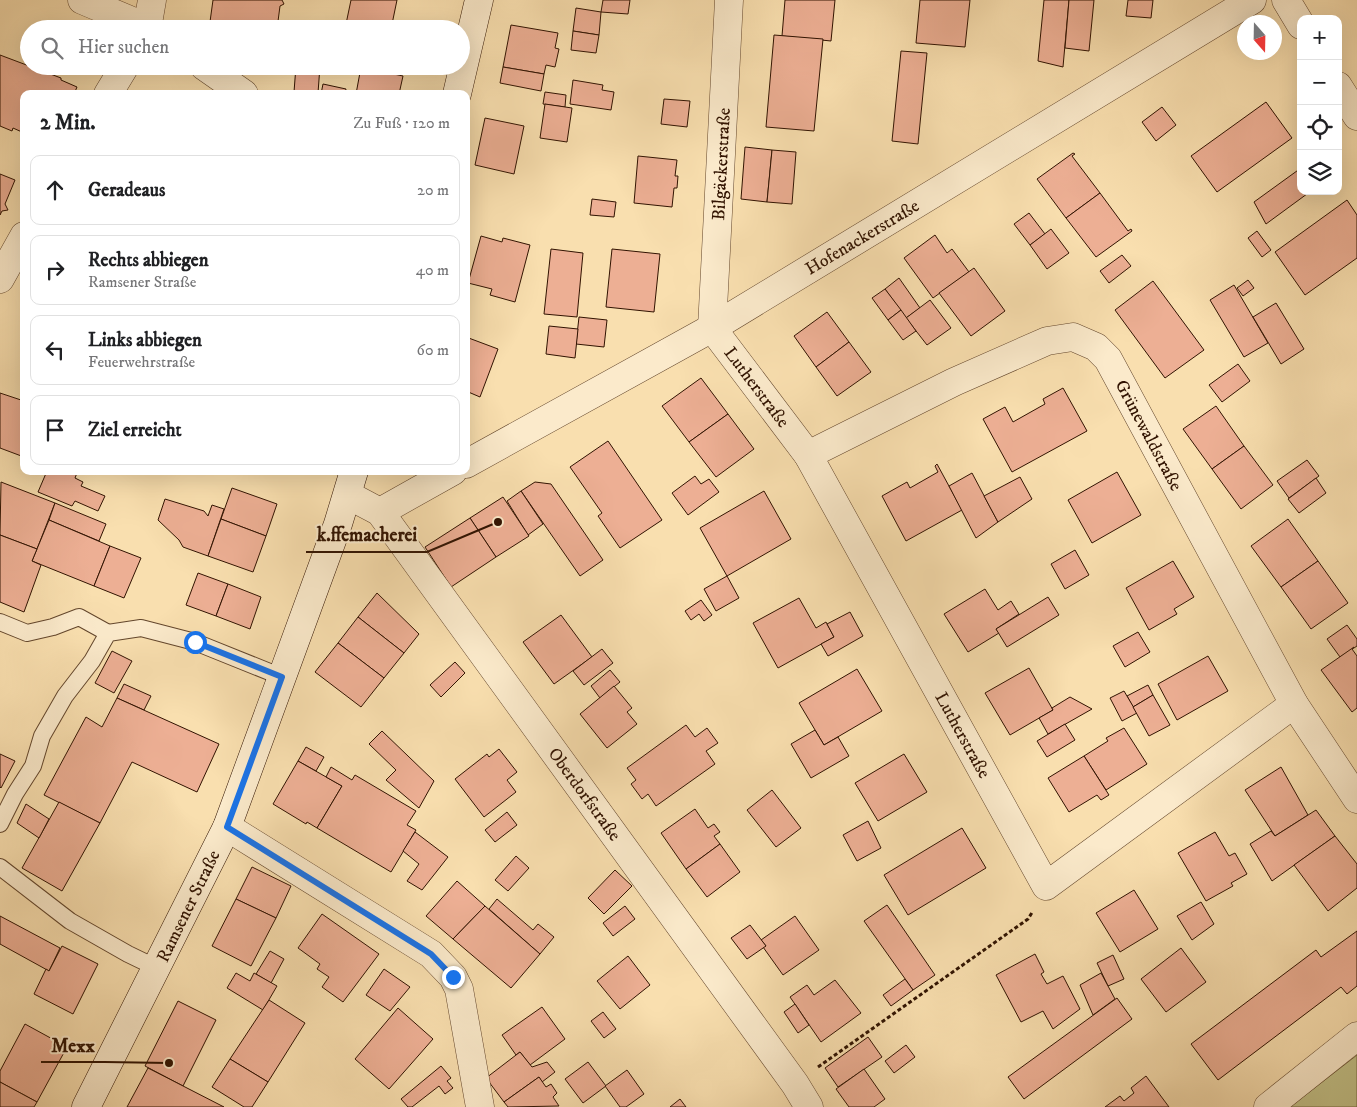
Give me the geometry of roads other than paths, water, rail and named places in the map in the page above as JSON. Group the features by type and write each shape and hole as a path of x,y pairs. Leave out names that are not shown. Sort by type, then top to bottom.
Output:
{"street":[{"path":"82,0 130,20"},
{"path":"150,20 152,0"},
{"path":"470,38 479,0"},
{"name":"Bilgäckerstraße","path":"712,328 729,0"},
{"name":"Hofenackerstraße","path":"470,462 712,328 1252,0"},
{"path":"1286,0 1297,18"},
{"path":"110,90 120,75"},
{"path":"217,75 238,90"},
{"path":"458,90 461,75"},
{"path":"1342,92 1357,116"},
{"path":"3,266 20,242"},
{"name":"Lutherstraße","path":"712,328 808,455 1046,886 1294,704"},
{"name":"Grünewaldstraße","path":"808,455 954,382 1047,341 1073,337 1096,347 1108,358 1294,704 1357,799"},
{"path":"380,512 446,475"},
{"name":"Oberdorfstraße","path":"351,483 380,512 795,1084 809,1107"},
{"name":"Ramsener Straße","path":"86,1107 227,827 351,483"},
{"path":"227,827 431,954 453,977 460,989 480,1107"},
{"path":"1268,1107 1357,1036"}],"lane":[{"path":"0,622 26,633 53,627 79,617 108,633 141,628 195,642 282,677"},
{"path":"0,824 15,794 33,766 42,736 65,696 92,660 108,633"},
{"path":"0,867 70,920 128,954 157,968"}],"place":[{"name":"k.ffemacherei","path":"498,522"},
{"name":"Mexx","path":"169,1063"}]}
